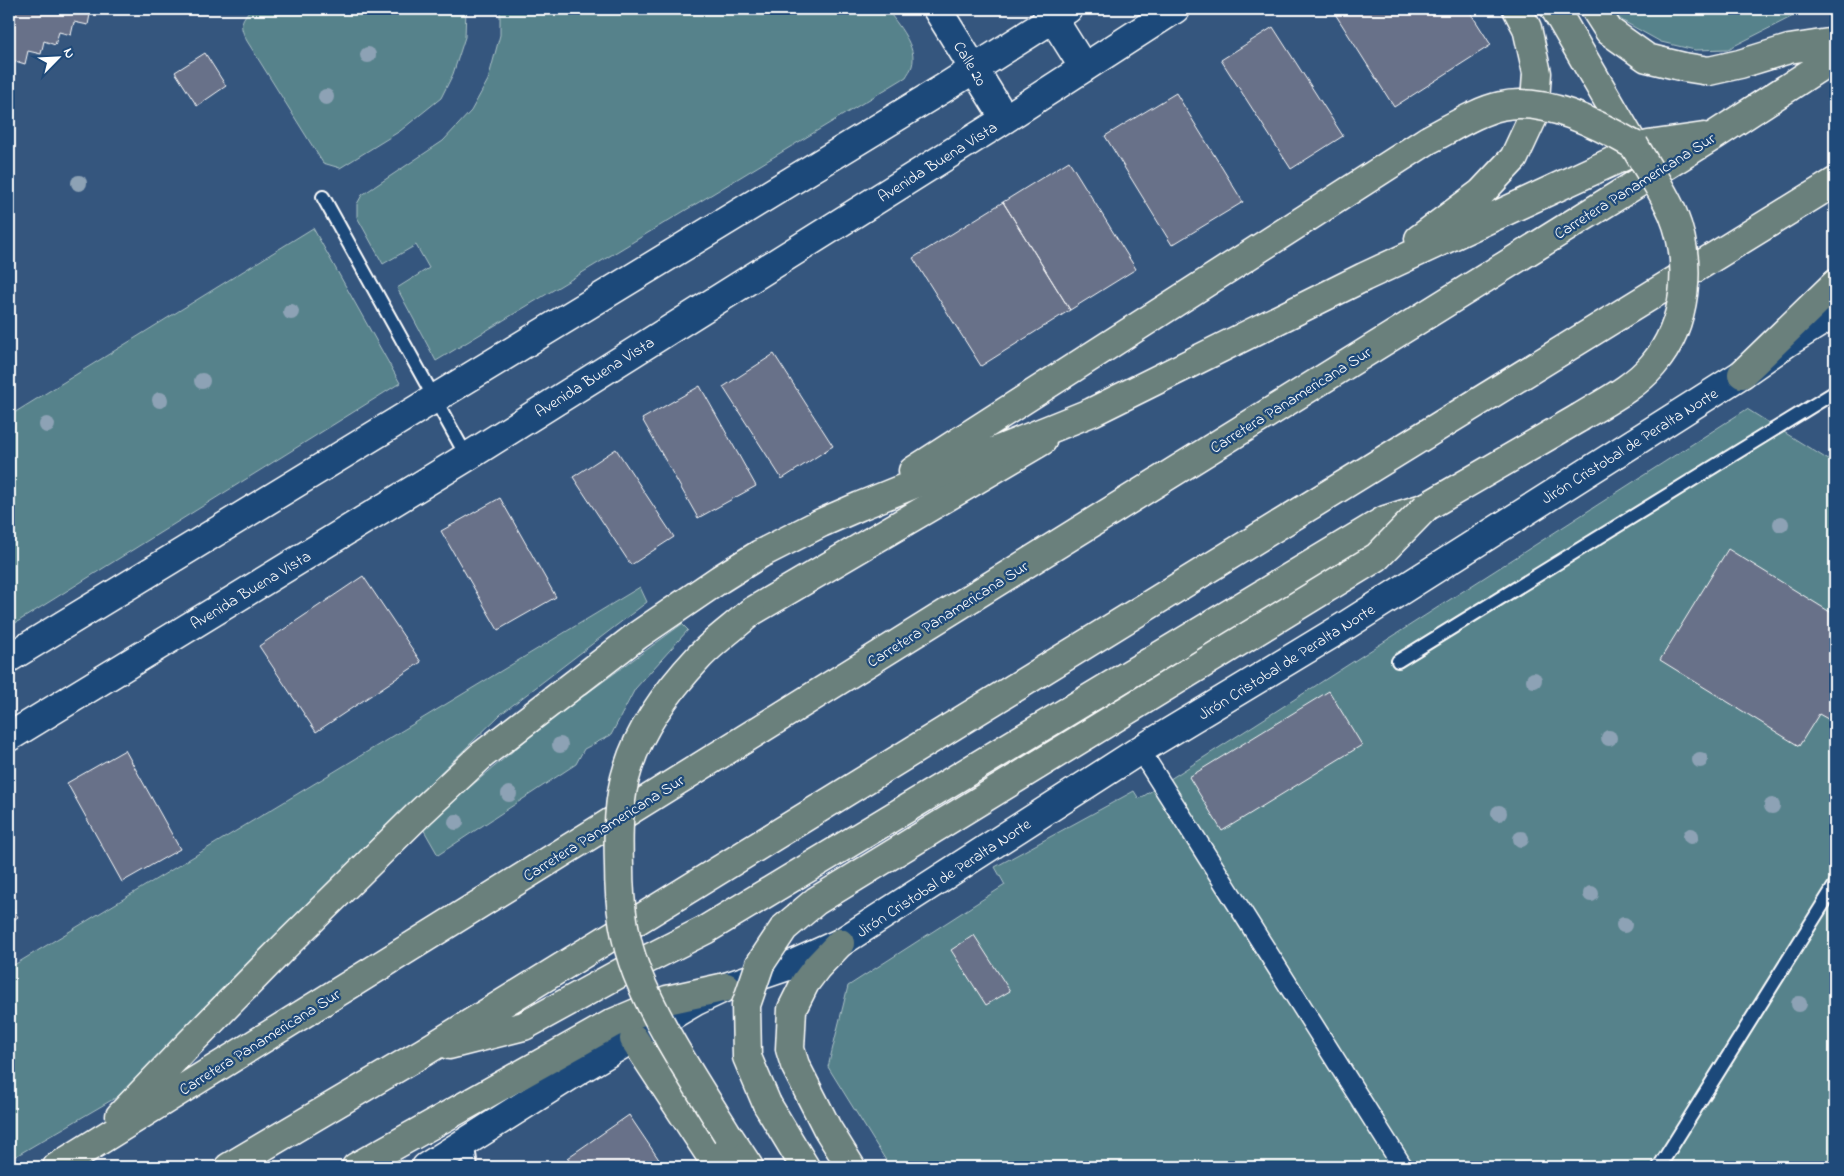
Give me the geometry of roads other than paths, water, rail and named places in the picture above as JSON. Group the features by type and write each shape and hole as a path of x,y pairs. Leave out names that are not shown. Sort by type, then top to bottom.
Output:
{"main road":[{"name":"Calle 20","path":"937,9 1005,119"},
{"name":"Avenida Buena Vista","path":"9,737 467,456 1005,119 1175,9"},
{"path":"1364,277 1481,193 1514,158 1534,115 1537,73 1526,28 1518,9"},
{"path":"424,1052 524,1026 622,972 705,930 1385,520 1426,507 1626,389 1652,367 1667,346 1679,315 1685,284 1685,263 1681,238 1673,214 1555,9"},
{"path":"1594,9 1609,30 1647,58 1708,71 1740,64 1789,49 1835,42"},
{"path":"9,658 974,69 1056,12 1084,68"},
{"name":"Carretera Panamericana Sur","path":"57,1167 1716,135 1835,57"},
{"path":"860,506 1428,140 1474,117 1501,106 1526,104 1557,110 1583,119 1614,133 1634,145"},
{"path":"749,1167 668,1036 637,973 625,930 619,886 618,838 622,795 628,768 642,736 659,706 699,656 751,612 1092,412 1364,277 1648,145 1716,135"},
{"path":"229,1167 424,1052 1835,182"},
{"path":"1742,374 1835,284"},
{"name":"Jirón Cristobal de Peralta Norte","path":"426,1167 469,1154 581,1069 681,1010 726,987 791,965 840,943 1140,750 1345,626 1835,313"},
{"path":"94,1144 285,946 420,813 482,755 638,635 760,554 821,523 1092,412"},
{"path":"805,1167 767,1104 747,1057 746,1005 760,964 784,928 816,901 1377,557 1426,507"},
{"path":"840,943 817,967 805,984 792,1009 790,1048 795,1065 827,1128 851,1167"},
{"path":"356,1167 613,1023 667,1000 726,987"},
{"path":"634,1039 718,1167"}],"street":[{"path":"1140,750 1403,1167"}],"lane":[{"path":"323,197 467,456"},
{"path":"1398,661 1835,392"},
{"path":"1659,1167 1835,885"}]}
